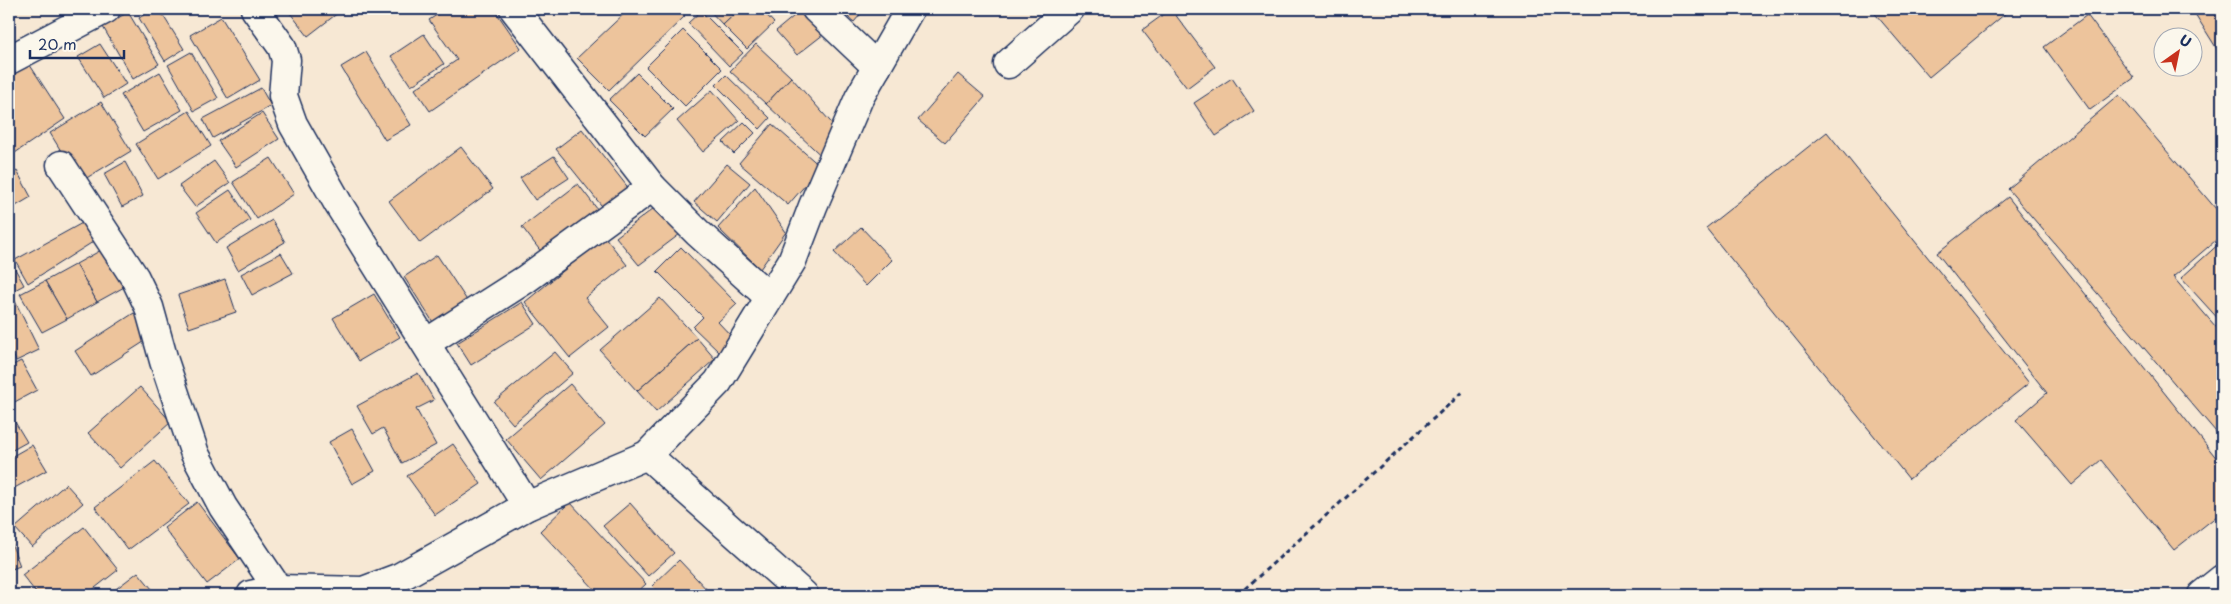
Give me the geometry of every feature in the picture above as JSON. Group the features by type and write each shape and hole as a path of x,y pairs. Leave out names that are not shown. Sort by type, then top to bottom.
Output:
{"street":[{"path":"9,60 66,28 106,9"},
{"path":"255,9 282,46 286,60 283,96 293,124 339,205 527,506"},
{"path":"514,9 652,187 698,233 769,297"},
{"path":"816,9 877,66"},
{"path":"251,595 278,589 363,591 400,577 527,506 647,455 718,382 792,261 812,206 859,98 910,9"},
{"path":"1008,64 1070,9"},
{"path":"61,165 135,278 149,307 194,454 223,507 278,589"},
{"path":"426,343 526,279 652,187"},
{"path":"647,455 804,595"},
{"path":"2202,595 2222,579"}],"path":[{"path":"1238,595 1464,391"}],"building":[{"path":"153,9 159,9 184,49 165,61 139,18"},
{"path":"287,9 343,9 308,36"},
{"path":"446,9 494,9 521,48 430,111 415,89 457,60 429,20"},
{"path":"629,9 678,9 685,16 609,90 577,58"},
{"path":"708,9 740,9 723,25"},
{"path":"740,9 761,9 774,23 747,49 723,25"},
{"path":"838,9 865,9 854,22"},
{"path":"1171,9 1215,67 1187,88 1142,30"},
{"path":"1871,9 2011,9 1929,77"},
{"path":"2192,9 2222,9 2222,57 2204,28"},
{"path":"701,11 743,53 729,66 688,23"},
{"path":"800,11 824,34 797,55 776,31"},
{"path":"128,12 159,64 133,79 103,27"},
{"path":"2087,15 2134,78 2090,110 2044,47"},
{"path":"221,17 260,80 228,99 190,35"},
{"path":"683,30 722,69 685,106 646,67"},
{"path":"424,34 444,64 411,86 391,56"},
{"path":"100,44 126,84 104,98 78,57"},
{"path":"756,44 791,77 766,104 730,71"},
{"path":"191,52 218,98 194,111 168,65"},
{"path":"366,52 411,125 385,140 341,67"},
{"path":"26,59 65,119 9,157 9,71"},
{"path":"160,72 182,110 143,132 121,95"},
{"path":"637,73 673,109 645,136 609,100"},
{"path":"958,74 985,97 945,143 918,120"},
{"path":"726,75 770,118 760,129 716,85"},
{"path":"791,77 837,129 828,162 766,104"},
{"path":"1232,78 1254,111 1216,136 1194,103"},
{"path":"261,88 271,106 213,138 203,119"},
{"path":"712,90 739,121 703,152 677,121"},
{"path":"2119,95 2222,216 2222,235 2173,277 2222,334 2222,439 2008,189"},
{"path":"101,102 131,151 80,182 50,133"},
{"path":"189,111 211,146 158,179 136,144"},
{"path":"262,113 279,139 236,167 218,141"},
{"path":"744,122 755,133 734,154 723,142"},
{"path":"772,124 821,167 788,205 739,163"},
{"path":"582,129 630,190 605,210 556,149"},
{"path":"1827,132 2029,383 1909,479 1706,228"},
{"path":"461,147 493,189 420,243 389,201"},
{"path":"554,156 569,178 535,200 520,178"},
{"path":"271,158 294,194 257,219 233,182"},
{"path":"214,161 230,183 195,207 179,186"},
{"path":"125,162 143,196 122,207 104,174"},
{"path":"727,164 750,183 717,222 694,202"},
{"path":"17,171 31,197 9,210 9,175"},
{"path":"578,184 598,210 542,253 522,227"},
{"path":"755,187 786,232 760,269 718,228"},
{"path":"230,190 250,220 216,243 196,213"},
{"path":"2008,197 2222,465 2222,512 2174,550 2101,460 2072,485 2016,420 2047,393 1937,253"},
{"path":"662,202 684,231 639,265 616,237"},
{"path":"272,220 285,242 238,270 226,248"},
{"path":"84,222 96,240 28,283 15,260"},
{"path":"861,227 892,260 866,286 834,252"},
{"path":"605,237 627,265 585,298 609,327 570,358 525,302"},
{"path":"2222,241 2222,323 2181,278"},
{"path":"681,247 737,304 718,322 734,339 720,353 693,327 703,317 657,271"},
{"path":"105,248 126,286 97,302 76,264"},
{"path":"281,253 293,273 252,295 241,274"},
{"path":"437,255 472,308 438,330 404,277"},
{"path":"9,258 24,285 9,293"},
{"path":"76,264 97,302 67,319 45,281"},
{"path":"225,279 236,312 189,328 178,295"},
{"path":"45,281 67,319 42,332 20,294"},
{"path":"374,294 400,337 359,361 333,318"},
{"path":"660,298 697,338 637,391 600,350"},
{"path":"14,299 39,350 16,361 9,346 9,301"},
{"path":"522,302 536,324 471,365 457,343"},
{"path":"134,313 150,338 91,376 75,351"},
{"path":"697,338 715,359 656,412 637,391"},
{"path":"555,352 573,373 513,424 494,402"},
{"path":"21,361 37,390 9,405 9,367"},
{"path":"418,373 434,400 416,409 436,445 402,463 383,428 373,434 357,406"},
{"path":"570,384 605,425 541,480 506,439"},
{"path":"140,387 171,422 120,468 88,433"},
{"path":"9,412 27,442 9,452"},
{"path":"352,429 375,471 352,484 329,442"},
{"path":"453,444 481,484 435,515 407,476"},
{"path":"32,445 47,470 9,491 9,458"},
{"path":"155,461 189,504 128,550 95,507"},
{"path":"66,484 83,503 32,547 15,528"},
{"path":"197,502 240,559 207,584 164,528"},
{"path":"570,502 646,584 634,595 600,595 540,531"},
{"path":"630,503 674,553 648,576 603,526"},
{"path":"84,527 118,570 86,595 38,595 22,575"},
{"path":"9,537 20,566 9,570"},
{"path":"679,560 710,595 661,595 652,586"},
{"path":"138,572 157,595 108,595"}]}
